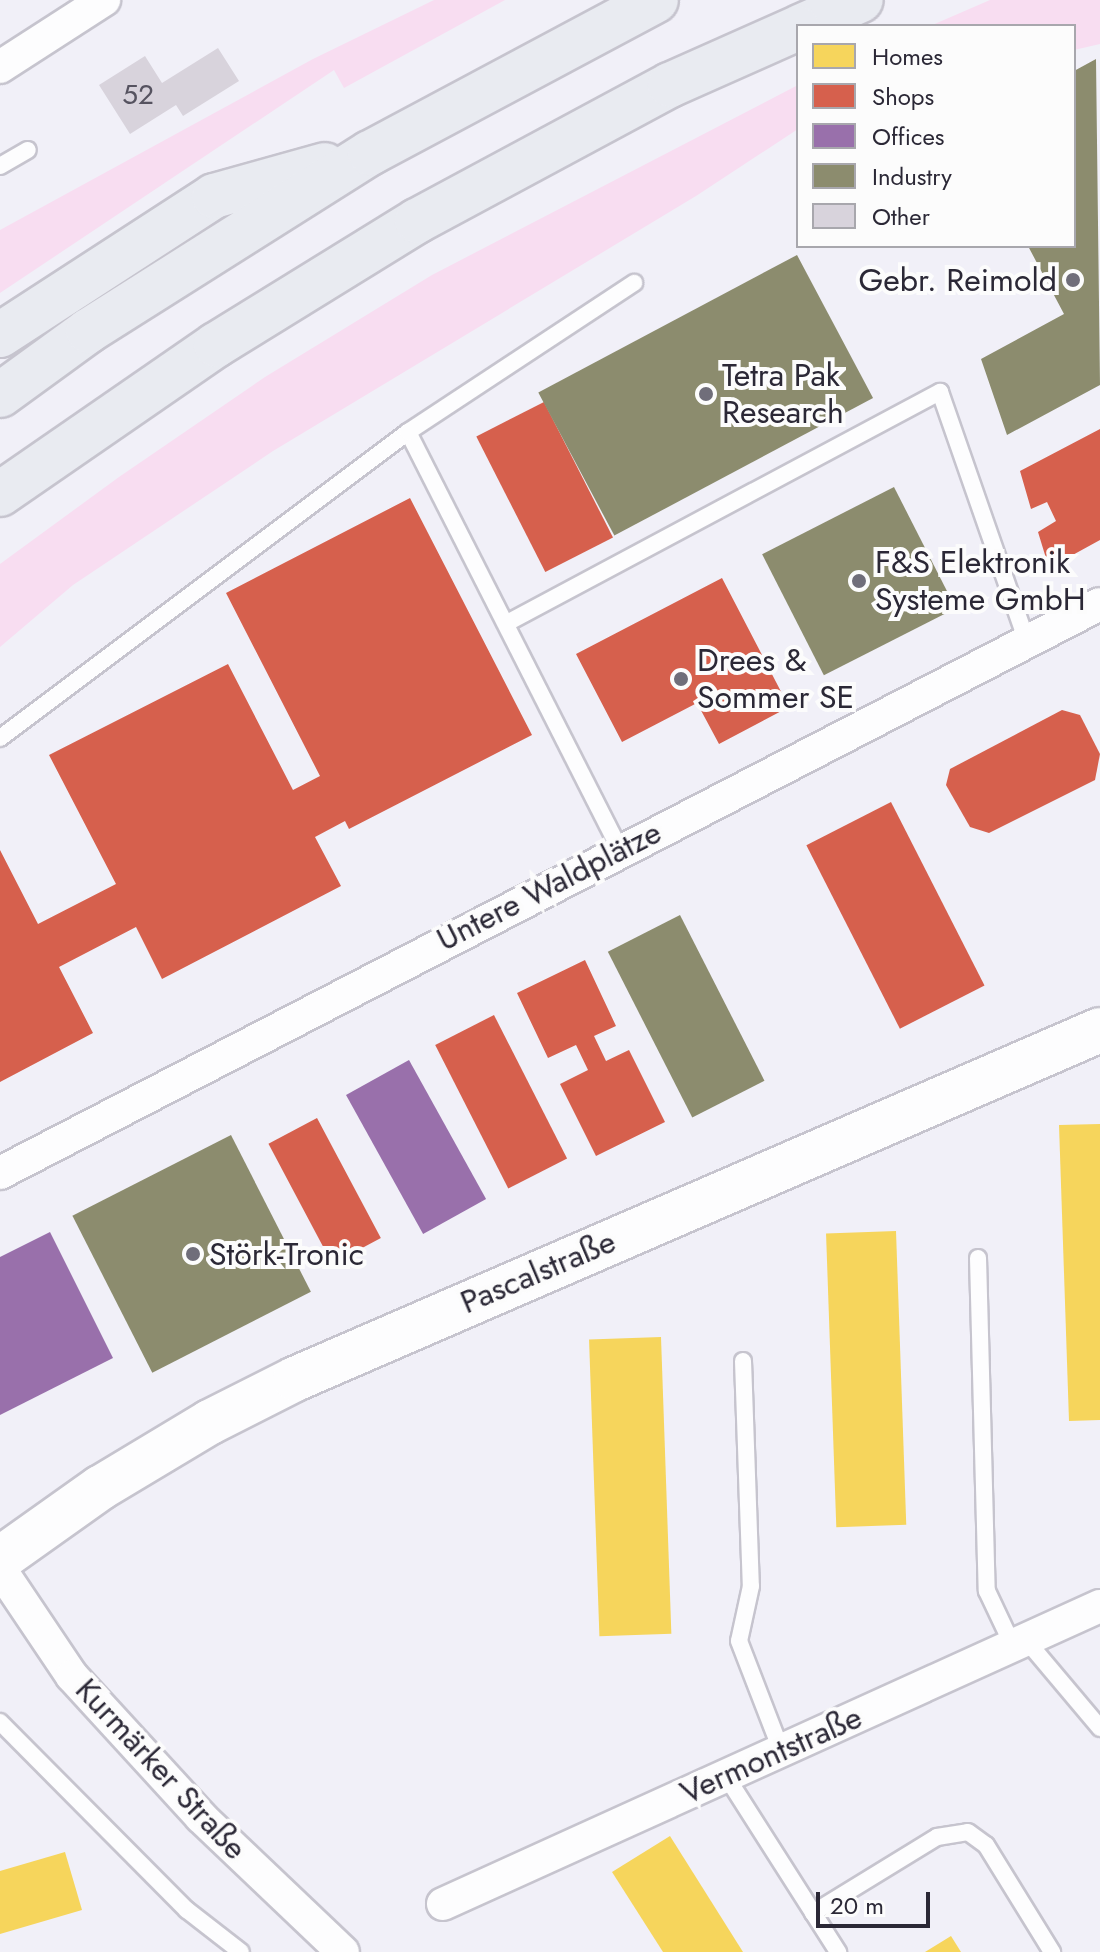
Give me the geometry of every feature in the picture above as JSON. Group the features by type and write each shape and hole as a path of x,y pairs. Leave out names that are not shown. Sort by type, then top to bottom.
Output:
{"highway":[{"path":"0,395 88,331 370,153 656,0"},
{"path":"807,24 861,0"},
{"path":"0,494 216,345 417,221 670,85 796,29"},
{"path":"0,335 214,196 370,153"}],"street":[{"path":"0,67 104,0"},
{"name":"Untere Waldplätze","path":"0,1173 619,848 1100,604"},
{"name":"Pascalstraße","path":"0,1559 100,1488 210,1422 295,1379 1100,1030"},
{"name":"Kurmärker Straße","path":"0,1569 50,1646 201,1817 343,1952"},
{"name":"Vermontstraße","path":"443,1904 1100,1606"}],"lane":[{"path":"0,166 28,150"},
{"path":"0,738 408,432 634,283"},
{"path":"507,623 940,392 1027,642"},
{"path":"408,432 619,848"},
{"path":"978,1258 987,1591 1019,1643 1100,1728"},
{"path":"743,1361 751,1586 739,1641 781,1750"},
{"path":"0,1722 187,1910 241,1952"},
{"path":"726,1776 838,1952"},
{"path":"813,1913 937,1837 968,1832 986,1845 1052,1952"}],"shaded area":[{"path":"434,0 505,0 344,88 334,70 0,293 0,230 313,59"},
{"path":"990,0 1100,0 1100,44 1076,50 1076,24 935,24"},
{"path":"796,86 796,130 696,196 273,451 73,585 0,647 0,564 119,477 265,377 432,275"}],"building: Homes":[{"path":"1100,1124 1100,1420 1069,1421 1059,1125"},
{"path":"896,1231 906,1525 836,1527 826,1233"},
{"path":"661,1337 671,1634 599,1636 589,1340"},
{"path":"670,1836 743,1952 663,1952 612,1872"},
{"path":"65,1852 82,1910 0,1934 0,1871"},
{"path":"951,1936 961,1952 925,1952"}],"building: Shops":[{"path":"544,402 613,537 545,572 476,437"},
{"path":"1100,429 1100,540 1049,568 1038,532 1056,521 1047,502 1031,509 1020,471"},
{"path":"410,498 532,735 349,829 345,821 315,837 341,886 162,979 136,927 59,967 93,1033 0,1082 0,850 38,924 116,884 49,755 228,664 293,790 320,776 226,593"},
{"name":"Drees & Sommer SE","path":"722,578 789,707 719,744 697,703 622,742 576,654"},
{"path":"1062,710 1080,715 1100,754 1095,780 989,833 970,827 946,785 950,769"},
{"name":"Drees & Sommer SE","path":"891,802 985,986 900,1029 806,845"},
{"path":"585,960 616,1026 594,1036 606,1061 629,1050 665,1122 596,1156 560,1084 588,1070 576,1045 548,1058 517,993"},
{"path":"494,1015 567,1158 508,1188 435,1045"},
{"path":"317,1118 381,1238 332,1264 268,1144"}],"building: Offices":[{"path":"409,1060 486,1199 423,1234 346,1095"},
{"path":"50,1232 113,1358 0,1415 0,1257"}],"building: Industry":[{"name":"Gebr. Reimold","path":"1096,59 1100,385 1007,435 981,359 1064,314 1029,248 1076,248 1076,70"},
{"name":"Tetra Pak Research","path":"797,255 873,398 614,536 538,393"},
{"name":"F&S Elektronik Systeme GmbH","path":"894,487 956,608 824,675 762,554"},
{"path":"680,915 764,1081 692,1118 608,952"},
{"name":"Störk-Tronic","path":"231,1135 311,1292 152,1373 72,1216"}],"building: Other":[{"path":"218,48 239,81 183,116 176,105 130,134 99,85 145,56 162,83"}],"place":[{"name":"Gebr. Reimold","path":"1073,280"},
{"name":"Tetra Pak Research","path":"706,394"},
{"name":"F&S Elektronik Systeme GmbH","path":"859,581"},
{"name":"Drees & Sommer SE","path":"681,679"},
{"name":"Störk-Tronic","path":"193,1254"}]}
